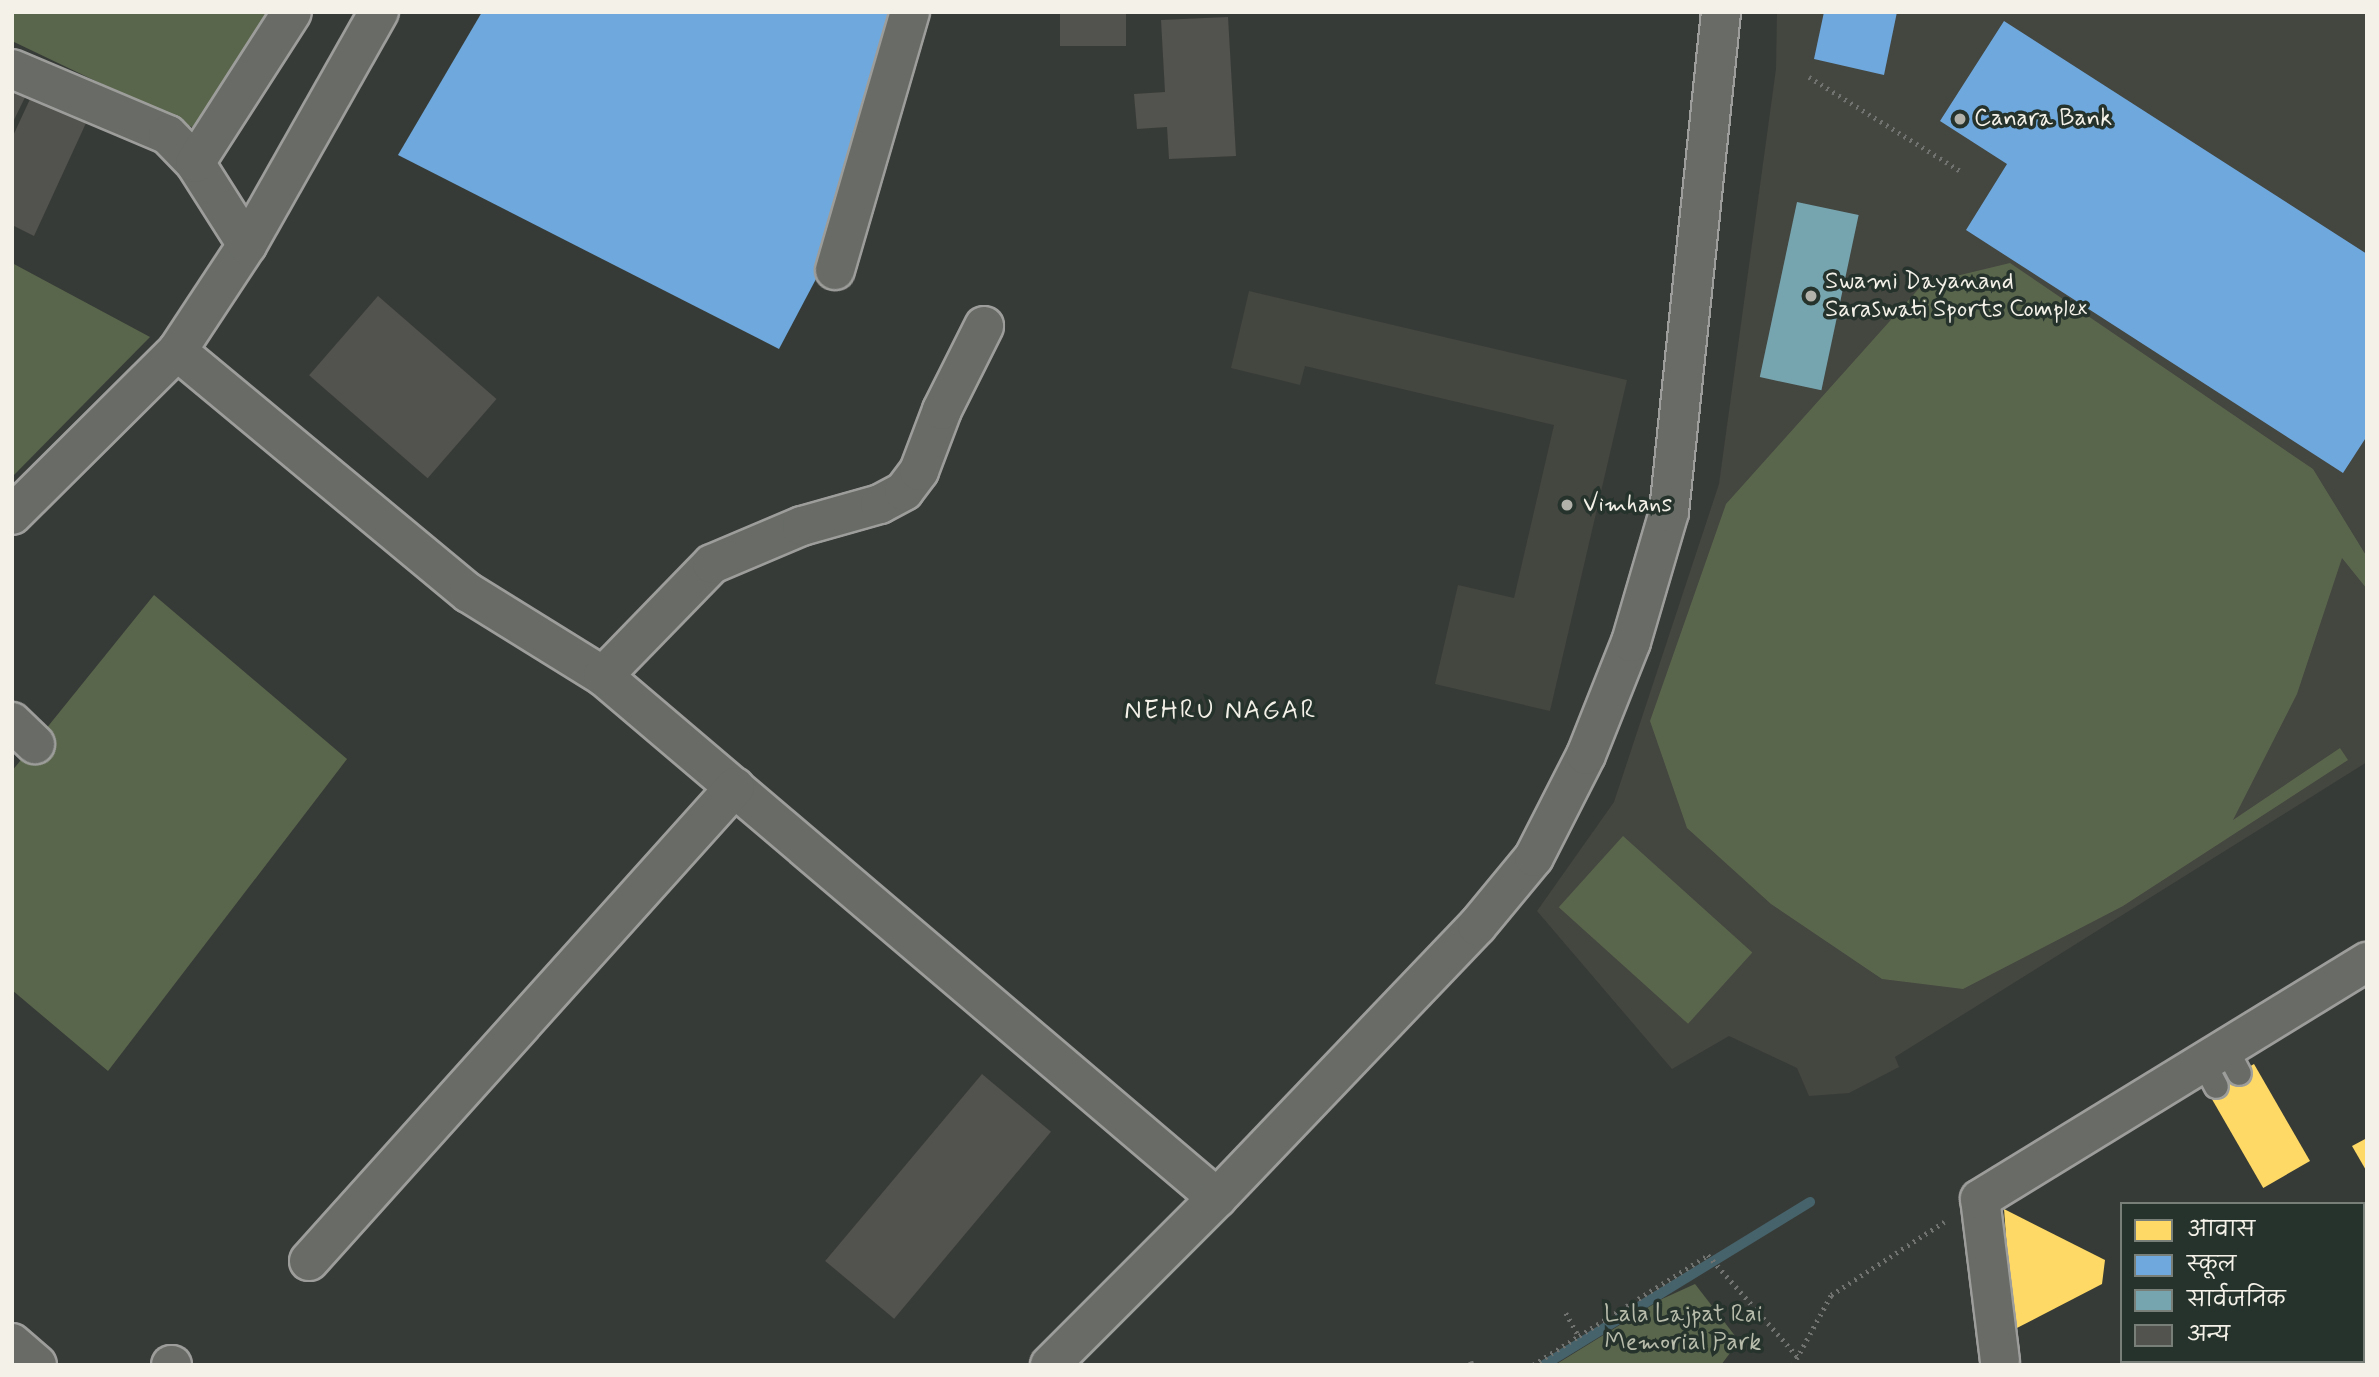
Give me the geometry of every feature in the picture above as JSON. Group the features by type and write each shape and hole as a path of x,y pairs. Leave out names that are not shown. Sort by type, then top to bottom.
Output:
{"street":[{"path":"195,163 292,12"},
{"path":"12,515 177,351 247,245 379,12"},
{"path":"835,270 910,12"},
{"path":"1050,1365 1217,1198 1486,916 1534,858 1586,755 1631,642 1669,512 1721,12"},
{"path":"12,69 168,135 195,163 247,245"},
{"path":"603,676 712,564 802,526 880,504 904,491 919,471 942,410 984,326"},
{"path":"177,351 470,593 603,676 1217,1198"},
{"path":"309,1261 735,787"},
{"path":"1999,1364 1980,1199 2221,1068 2367,962"},
{"path":"12,1343 37,1365"}],"path":[{"path":"1809,77 1962,172"},
{"path":"1793,1365 1831,1295 1980,1199"},
{"path":"1533,1365 1708,1255 1798,1357"},
{"path":"1566,1313 1579,1336"}],"shaded area":[{"path":"1777,12 2367,12 2367,762 1895,1057 1899,1067 1849,1093 1809,1096 1797,1068 1729,1036 1672,1069 1537,911 1614,802 1719,484 1776,69"},
{"name":"Vimhans","path":"1249,291 1627,380 1550,711 1435,684 1458,585 1514,598 1554,425 1305,366 1300,385 1231,368"}],"green space":[{"path":"12,12 267,12 194,128 12,41"},
{"path":"12,263 150,337 12,477"},
{"path":"2010,263 2313,469 2367,557 2367,589 2342,558 2297,694 2233,820 2340,748 2348,760 2123,906 1963,989 1882,979 1771,904 1687,828 1650,721 1726,504 1923,284"},
{"path":"154,595 347,759 108,1071 12,990 12,771"},
{"path":"1623,836 1752,952 1688,1024 1559,907"},
{"name":"Lala Lajpat Rai Memorial Park","path":"1695,1284 1739,1341 1721,1365 1555,1365 1662,1299"}],"building: आवास":[{"path":"2254,1064 2310,1161 2263,1188 2207,1091"},
{"path":"2367,1138 2367,1172 2352,1146"},
{"path":"2004,1209 2105,1260 2102,1284 2013,1330"}],"building: स्कूल":[{"path":"482,12 897,12 816,279 779,349 398,155"},
{"path":"1824,12 1897,12 1884,75 1814,59"},
{"path":"2004,21 2367,254 2367,436 2343,473 1966,230 2007,164 1940,121"}],"building: सार्वजनिक":[{"name":"Swami Dayanand Saraswati Sports Complex","path":"1797,202 1859,215 1821,390 1760,377"}],"building: अन्य":[{"path":"1060,12 1126,12 1126,46 1060,46"},
{"path":"1228,17 1236,156 1169,159 1167,127 1137,129 1134,94 1165,92 1161,20"},
{"path":"12,73 32,83 12,124"},
{"path":"37,84 92,110 34,236 12,225 12,138"},
{"path":"378,296 496,399 428,478 309,375"},
{"path":"982,1074 1051,1132 894,1319 825,1261"}],"waterway":[{"path":"1544,1365 1810,1202"}],"place":[{"name":"Canara Bank","path":"1960,119"},
{"name":"Swami Dayanand Saraswati Sports Complex","path":"1811,296"},
{"name":"Vimhans","path":"1567,505"}],"district":[{"name":"NEHRU NAGAR","path":"1221,712"}]}
